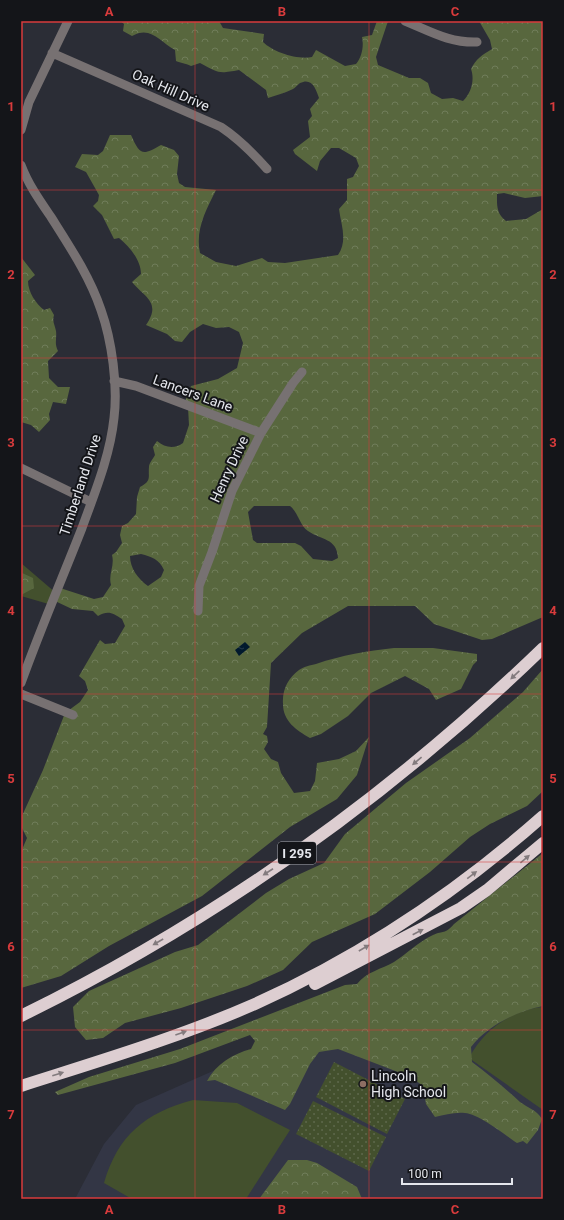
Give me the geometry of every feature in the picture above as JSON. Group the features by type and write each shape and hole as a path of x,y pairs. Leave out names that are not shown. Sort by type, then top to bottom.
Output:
{"highway":[{"name":"I 295","path":"21,1016 95,978 164,938 298,852 362,805 419,760 464,721 543,648"},
{"path":"229,1015 302,982 350,957 395,929 477,871 543,816"},
{"path":"21,1086 306,989 441,919 487,890 543,843"}],"street":[{"path":"21,130 25,101 68,21"},
{"path":"405,21 450,40 460,42 477,42"},
{"name":"Oak Hill Drive","path":"52,53 221,127 245,145 267,169"},
{"name":"Timberland Drive","path":"21,165 27,180 64,237 95,293 106,328 116,401 112,433 106,461 91,502 25,657 21,682"},
{"name":"Henry Drive","path":"198,611 199,586 212,552 229,498 261,433 293,383 302,372"},
{"name":"Lancers Lane","path":"114,381 136,386 261,433"},
{"path":"21,468 91,502"},
{"path":"21,694 73,715"}],"shaded area":[{"name":"Lincoln High School","path":"543,997 543,1199 75,1199 104,1144 136,1105 231,1063 478,1029"}],"green space":[{"path":"121,21 219,21 223,28 264,34 263,42 267,46 279,52 306,58 312,57 316,50 345,66 356,64 362,51 362,37 372,35 377,21 388,21 376,57 378,65 409,78 420,78 428,83 431,93 442,99 453,98 463,101 472,86 473,78 471,69 475,62 492,49 490,40 479,21 543,21 543,196 525,198 504,193 497,194 497,205 500,215 506,221 526,219 543,209 543,617 492,639 482,640 434,624 415,606 348,606 302,633 271,663 267,727 263,734 267,736 268,742 264,749 271,759 278,762 281,773 294,793 310,791 315,781 317,763 339,759 356,751 369,737 357,775 337,799 290,827 202,896 109,946 61,976 21,988 21,852 27,838 21,826 21,818 43,770 65,713 80,702 88,690 85,681 79,676 100,640 105,644 115,643 125,626 122,619 113,614 105,613 98,616 93,611 72,609 55,601 60,588 94,599 103,597 111,585 110,577 113,563 112,555 122,543 120,535 122,526 128,523 136,514 137,497 140,487 148,481 149,478 150,462 155,455 153,447 157,441 170,447 183,443 189,425 188,407 184,404 191,386 218,379 237,368 243,343 239,332 229,327 216,328 203,324 190,332 182,342 175,341 167,334 146,325 152,311 152,305 150,300 132,282 141,274 137,259 127,245 119,238 114,239 102,215 93,206 98,201 99,195 86,172 75,167 82,154 98,155 103,151 110,135 131,135 137,147 142,152 150,151 161,145 174,150 179,156 177,174 179,183 185,187 216,190 202,220 199,236 200,253 216,262 236,266 262,258 268,262 285,263 338,255 343,244 339,209 347,200 347,179 353,177 359,166 356,158 339,148 331,148 320,161 317,171 295,154 293,150 310,137 308,121 312,116 310,109 319,98 315,88 310,83 300,83 293,89 268,98 266,90 239,70 219,72 200,63 191,66 176,61 175,50 160,39 150,33 145,32 132,36 123,31 124,24","holes":["254,506 290,506 305,529 328,540 335,547 338,558 332,561 313,559 301,546 295,543 257,543 253,540 248,512","141,554 155,559 160,563 164,570 161,577 148,586 135,573 131,565 130,556"]},
{"path":"21,257 35,275 28,281 29,289 33,297 44,310 50,308 54,315 53,320 56,331 58,351 48,361 49,378 58,387 70,387 66,404 53,402 49,414 50,420 39,432 31,425 21,422"},
{"path":"21,563 56,593 52,605 21,596"},
{"path":"21,570 22,573 33,578 34,588 21,595"},
{"path":"394,648 433,648 477,654 477,661 473,665 461,689 436,700 429,689 405,676 371,693 348,716 321,734 310,738 295,728 288,720 284,710 283,699 285,689 286,685 299,670 307,666 335,658"},
{"path":"543,669 543,791 527,806 490,824 470,837 430,872 375,914 312,942 283,970 247,986 181,1008 125,1023 103,1038 86,1040 75,1027 73,1007 89,991 175,952 198,945 266,893 289,879 324,863 345,834 406,783 470,738 523,692"},
{"path":"543,853 543,1006 533,1008 503,1020 485,1032 471,1047 472,1062 520,1102 535,1111 542,1119 538,1130 527,1144 523,1141 517,1143 499,1130 471,1114 457,1113 435,1117 426,1104 423,1086 411,1077 338,1049 319,1052 310,1064 290,1104 285,1110 215,1080 207,1081 215,1070 226,1060 251,1049 255,1041 250,1035 175,1063 58,1095 55,1092 89,1077 180,1049 345,985 357,984 365,976 394,962 428,938 448,930"},
{"path":"543,1007 543,1110 469,1058 482,1039 500,1023 520,1012"},
{"path":"334,1062 405,1099 387,1134 316,1097"},
{"path":"193,1100 237,1103 290,1130 246,1199 132,1199 104,1183 117,1152 136,1128 147,1119 161,1112 176,1105"},
{"path":"313,1101 386,1137 369,1171 296,1134"},
{"path":"288,1160 307,1160 317,1163 357,1187 362,1199 259,1199"}],"water":[{"path":"245,642 250,647 239,656 235,650"}],"place":[{"name":"Lincoln High School","path":"363,1084"}]}
